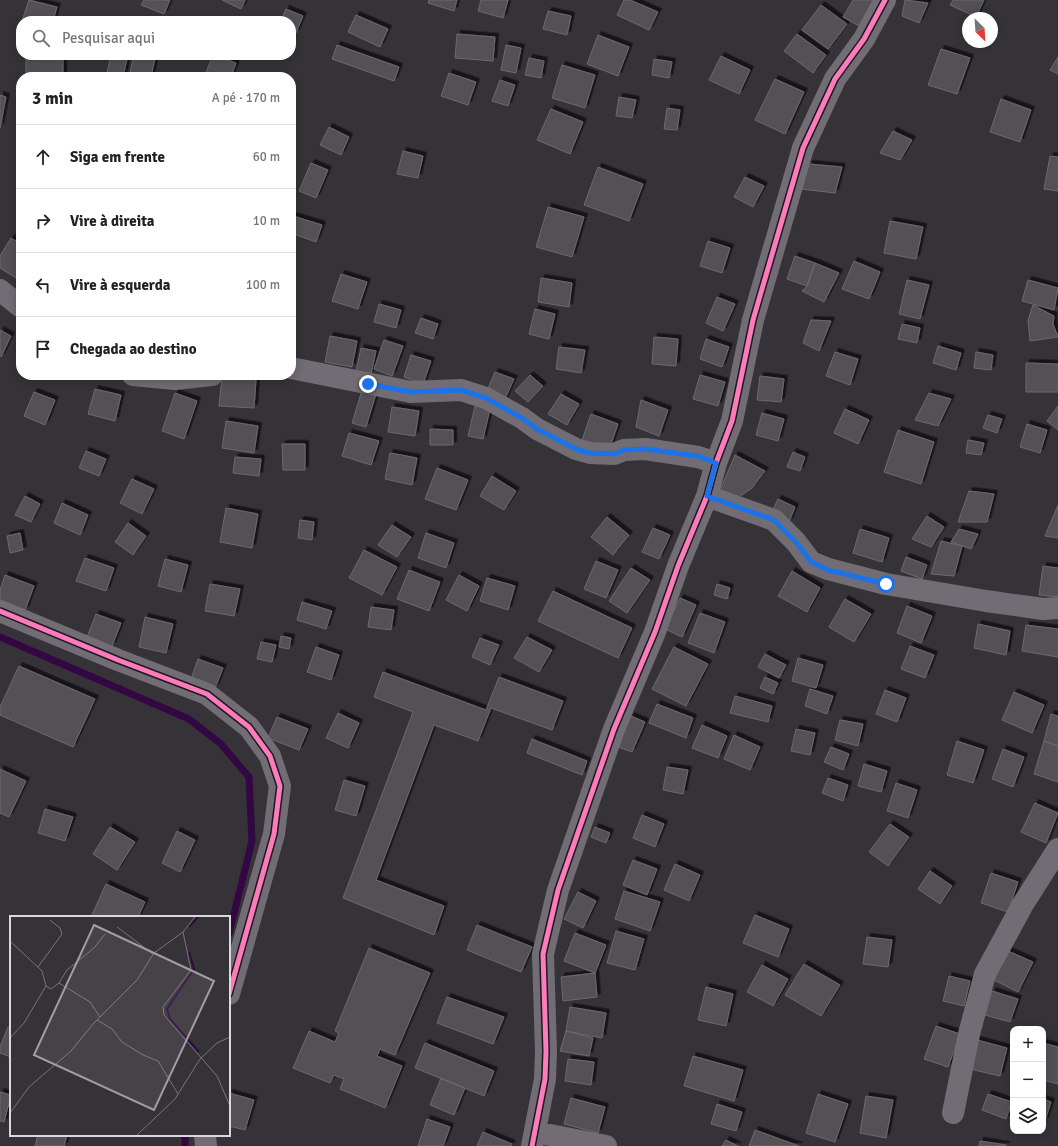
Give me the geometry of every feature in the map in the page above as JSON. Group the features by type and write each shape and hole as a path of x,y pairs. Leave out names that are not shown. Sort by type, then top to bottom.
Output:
{"street":[{"path":"606,1146 534,1139 545,1079 546,1051 543,954 558,890 614,729 655,632 678,566 707,496 716,463 732,421 753,320 802,148 836,79 864,39 885,0"},
{"path":"0,290 16,303"},
{"path":"296,369 411,392 461,390 486,398 522,418 537,429 576,449 590,453 614,454 624,450 645,449 698,456 716,463"},
{"path":"707,496 774,520 796,542 811,562 828,570 886,584 971,599 1043,609 1058,608"},
{"path":"0,611 118,660 207,694 249,727 270,756 280,786 274,834 230,990"},
{"path":"953,1113 969,1034 984,974 1023,904 1058,849"},
{"path":"205,1136 206,1146"}],"building":[{"path":"29,0 57,7 54,16 24,16"},
{"path":"144,0 170,0 164,14 141,5"},
{"path":"222,0 245,0 241,9"},
{"path":"429,0 457,0 454,11 428,3"},
{"path":"481,0 508,0 503,18 478,11"},
{"path":"624,0 630,0 658,12 649,30 617,15"},
{"path":"853,0 875,0 859,26 843,17"},
{"path":"905,0 928,3 919,23 902,16"},
{"path":"953,0 984,0 978,12 965,12 950,5"},
{"path":"821,5 847,24 828,49 802,30"},
{"path":"286,9 303,16 296,33 296,16 283,16"},
{"path":"548,11 571,16 567,35 543,29"},
{"path":"356,15 388,29 380,47 348,32"},
{"path":"457,34 495,37 493,61 455,58"},
{"path":"797,34 826,55 813,73 784,51"},
{"path":"598,35 629,47 618,76 587,64"},
{"path":"337,45 399,67 394,81 332,59"},
{"path":"506,45 521,48 516,73 501,70"},
{"path":"941,49 970,58 957,94 928,85"},
{"path":"721,56 750,70 739,94 709,80"},
{"path":"1058,57 1058,74 1050,70"},
{"path":"529,58 544,61 541,78 525,75"},
{"path":"654,59 672,62 669,78 652,75"},
{"path":"26,60 63,60 63,72 26,72"},
{"path":"110,60 127,60 124,72 107,72"},
{"path":"133,60 155,60 152,72 130,72"},
{"path":"211,60 227,60 236,63 233,72 206,72"},
{"path":"562,65 595,75 585,108 552,98"},
{"path":"449,73 476,82 468,105 441,96"},
{"path":"775,79 804,92 785,134 755,120"},
{"path":"500,80 515,85 508,106 492,101"},
{"path":"0,95 6,97 0,128"},
{"path":"619,97 636,100 632,118 616,116"},
{"path":"1001,99 1031,110 1020,142 990,132"},
{"path":"667,108 680,110 677,130 664,129"},
{"path":"551,109 583,122 570,154 537,140"},
{"path":"329,127 349,137 341,155 320,145"},
{"path":"893,131 912,140 900,160 880,153"},
{"path":"403,151 423,156 418,178 397,174"},
{"path":"1050,156 1058,157 1058,191 1044,189"},
{"path":"311,163 328,170 316,198 299,191"},
{"path":"809,164 842,167 835,193 801,189"},
{"path":"598,167 643,184 629,221 584,205"},
{"path":"745,177 764,186 753,207 734,197"},
{"path":"548,207 584,217 572,257 536,247"},
{"path":"296,217 322,225 316,242 296,235"},
{"path":"890,221 923,227 916,259 884,253"},
{"path":"11,238 16,241 16,278 0,268 0,256"},
{"path":"708,241 730,248 722,273 700,266"},
{"path":"795,256 815,263 807,286 787,279"},
{"path":"854,261 880,272 869,299 842,289"},
{"path":"815,263 839,273 824,302 802,291 807,286"},
{"path":"341,274 367,282 358,309 332,301"},
{"path":"541,278 572,283 569,307 538,302"},
{"path":"907,280 929,285 920,319 899,314"},
{"path":"1028,280 1058,288 1054,310 1022,301"},
{"path":"717,297 735,304 723,331 706,323"},
{"path":"379,304 401,310 396,328 374,322"},
{"path":"1033,305 1054,316 1053,324 1058,337 1030,341 1028,320"},
{"path":"535,309 555,314 549,339 529,334"},
{"path":"421,318 438,324 433,339 415,333"},
{"path":"811,320 831,321 819,351 803,343"},
{"path":"902,324 920,328 917,343 898,339"},
{"path":"0,330 11,336 1,357 0,356"},
{"path":"330,336 357,341 352,367 325,362"},
{"path":"654,337 678,339 676,366 652,364"},
{"path":"706,339 729,347 722,367 700,359"},
{"path":"384,340 403,346 392,376 374,369"},
{"path":"938,346 961,353 956,370 933,363"},
{"path":"559,347 585,350 581,373 556,369"},
{"path":"361,348 376,351 371,374 356,371"},
{"path":"835,352 858,359 850,385 826,376"},
{"path":"976,352 993,355 991,370 974,368"},
{"path":"411,355 431,361 423,384 404,377"},
{"path":"1026,363 1058,364 1058,392 1026,392"},
{"path":"495,372 514,379 504,401 486,393"},
{"path":"530,375 543,386 528,402 515,391"},
{"path":"700,375 725,382 718,406 693,399"},
{"path":"760,376 784,379 781,402 757,400"},
{"path":"222,380 256,380 254,408 219,406"},
{"path":"95,389 121,395 115,421 88,414"},
{"path":"362,390 376,394 366,427 352,423"},
{"path":"34,392 55,400 45,425 24,416"},
{"path":"175,393 197,401 184,439 162,431"},
{"path":"929,393 951,399 938,426 915,420"},
{"path":"561,394 579,404 567,425 548,414"},
{"path":"641,400 668,410 659,436 636,427"},
{"path":"475,406 490,409 483,439 468,436"},
{"path":"1058,406 1058,430 1047,421"},
{"path":"392,407 419,411 415,436 388,432"},
{"path":"845,409 869,420 858,444 834,433"},
{"path":"762,413 784,419 778,441 756,435"},
{"path":"591,414 618,424 609,450 582,440"},
{"path":"988,415 1002,419 997,433 983,428"},
{"path":"226,421 258,426 254,453 222,448"},
{"path":"1027,424 1047,430 1040,453 1020,447"},
{"path":"430,429 453,430 453,445 430,445"},
{"path":"898,430 934,442 921,484 884,472"},
{"path":"349,433 379,441 371,465 342,456"},
{"path":"968,440 984,443 981,455 966,453"},
{"path":"282,444 305,444 305,470 283,470"},
{"path":"86,451 106,459 99,476 79,468"},
{"path":"793,452 805,457 800,471 787,467"},
{"path":"390,453 417,458 412,485 385,479"},
{"path":"735,455 765,471 752,488 736,499 718,495"},
{"path":"235,457 261,459 259,476 233,473"},
{"path":"437,468 468,480 456,510 425,499"},
{"path":"492,476 516,491 504,510 480,496"},
{"path":"132,479 154,489 142,514 120,503"},
{"path":"969,491 994,494 987,522 958,522"},
{"path":"25,496 40,504 31,522 15,515"},
{"path":"778,499 795,507 789,522 771,514"},
{"path":"62,503 88,515 80,535 54,523"},
{"path":"1058,505 1058,538 1045,536"},
{"path":"226,508 258,514 252,548 220,542"},
{"path":"927,516 944,527 931,547 912,539"},
{"path":"607,517 629,535 613,555 591,537"},
{"path":"300,520 314,522 312,540 298,538"},
{"path":"128,523 146,536 133,555 115,542"},
{"path":"392,525 411,537 397,557 378,545"},
{"path":"653,528 670,535 659,559 642,552"},
{"path":"860,529 889,538 882,562 853,553"},
{"path":"959,529 978,534 971,549 951,542"},
{"path":"20,533 23,550 10,553 7,536"},
{"path":"426,533 454,543 446,568 418,558"},
{"path":"941,541 962,546 954,576 931,574"},
{"path":"364,550 397,567 382,595 349,578"},
{"path":"906,557 927,565 922,579 901,571"},
{"path":"85,558 114,568 106,591 76,581"},
{"path":"165,559 188,565 181,592 158,586"},
{"path":"596,561 618,570 606,598 584,589"},
{"path":"1043,566 1058,568 1058,597 1039,595"},
{"path":"631,568 650,580 627,613 609,601"},
{"path":"409,570 440,582 429,611 397,599"},
{"path":"792,571 820,588 807,612 778,596"},
{"path":"5,575 34,586 25,610 0,601 0,590"},
{"path":"459,575 479,586 467,611 446,600"},
{"path":"487,578 515,586 508,610 480,601"},
{"path":"210,584 240,589 234,616 205,611"},
{"path":"717,584 730,588 727,599 714,595"},
{"path":"553,591 632,628 618,658 538,621"},
{"path":"680,598 696,605 682,637 665,629"},
{"path":"845,599 871,614 854,642 829,627"},
{"path":"302,602 332,611 326,629 297,620"},
{"path":"907,606 932,616 921,643 897,633"},
{"path":"371,607 394,610 391,630 368,627"},
{"path":"700,613 725,622 714,653 688,643"},
{"path":"96,614 121,623 112,646 87,637"},
{"path":"145,617 173,624 166,653 139,647"},
{"path":"978,624 1010,631 1006,655 974,648"},
{"path":"1026,625 1058,629 1058,657 1022,651"},
{"path":"281,636 291,638 289,649 279,647"},
{"path":"527,637 552,650 539,672 514,658"},
{"path":"480,638 499,645 490,665 472,657"},
{"path":"261,642 276,645 272,662 257,659"},
{"path":"910,646 934,655 925,678 901,669"},
{"path":"316,647 339,655 331,680 307,672"},
{"path":"674,647 708,664 686,706 652,689"},
{"path":"765,654 786,665 779,678 758,667"},
{"path":"798,658 823,665 816,688 792,681"},
{"path":"198,659 223,668 215,688 191,679"},
{"path":"19,666 95,699 73,747 0,715 0,707"},
{"path":"383,672 486,710 499,677 563,701 552,730 491,708 478,741 434,725 376,880 444,906 434,935 343,898 413,712 374,697"},
{"path":"765,677 778,683 773,694 760,688"},
{"path":"810,689 833,696 827,714 805,706"},
{"path":"885,690 906,698 897,722 876,714"},
{"path":"1014,692 1044,705 1032,733 1002,720"},
{"path":"735,696 772,706 768,722 730,713"},
{"path":"657,704 693,718 686,738 649,723"},
{"path":"338,713 359,723 348,748 326,738"},
{"path":"1051,714 1058,716 1058,746 1044,741"},
{"path":"631,716 645,722 632,752 618,747"},
{"path":"277,717 308,729 299,750 268,738"},
{"path":"840,720 863,724 858,746 835,740"},
{"path":"702,725 727,736 718,758 692,748"},
{"path":"796,729 815,733 810,755 791,751"},
{"path":"734,735 760,747 750,770 724,759"},
{"path":"532,739 587,761 582,775 527,753"},
{"path":"957,741 984,750 973,783 947,775"},
{"path":"1044,741 1058,746 1058,782 1034,774"},
{"path":"831,747 849,754 843,770 824,762"},
{"path":"1003,749 1024,757 1013,787 992,779"},
{"path":"864,764 887,771 881,792 858,786"},
{"path":"667,767 688,770 683,794 663,790"},
{"path":"0,769 26,781 9,817 0,813"},
{"path":"828,778 848,785 843,801 822,793"},
{"path":"344,780 365,786 356,816 335,810"},
{"path":"896,783 917,790 908,818 887,811"},
{"path":"1035,803 1058,813 1046,843 1021,832"},
{"path":"45,809 73,817 65,841 38,833"},
{"path":"642,815 664,824 655,847 633,838"},
{"path":"890,824 909,837 888,866 869,852"},
{"path":"110,827 135,842 117,870 93,854"},
{"path":"595,827 610,833 606,843 591,837"},
{"path":"177,831 195,840 180,872 162,863"},
{"path":"633,860 657,869 647,895 623,885"},
{"path":"675,864 700,875 689,901 664,890"},
{"path":"930,871 952,886 940,904 918,889"},
{"path":"991,873 1018,882 1008,912 981,903"},
{"path":"106,884 145,902 138,916 91,916"},
{"path":"624,891 660,902 650,931 615,919"},
{"path":"578,892 596,901 583,928 564,919"},
{"path":"755,915 789,929 778,957 743,943"},
{"path":"477,925 532,947 521,972 467,950"},
{"path":"616,931 644,939 635,970 607,963"},
{"path":"575,933 606,945 595,973 564,961"},
{"path":"867,937 892,940 888,967 863,964"},
{"path":"369,948 430,973 395,1055 380,1049 377,1056 402,1066 385,1108 340,1089 344,1079 334,1075 330,1083 293,1068 309,1031 335,1042 339,1033 335,1031"},
{"path":"1008,951 1033,962 1018,992 994,980"},
{"path":"804,964 840,985 821,1016 785,995"},
{"path":"762,965 788,979 773,1006 747,992"},
{"path":"595,973 597,997 563,1001 561,977"},
{"path":"949,976 970,981 964,1006 943,1001"},
{"path":"706,987 733,994 726,1026 698,1020"},
{"path":"992,991 1018,999 1010,1022 985,1015"},
{"path":"447,997 504,1017 493,1044 437,1023"},
{"path":"570,1007 606,1013 602,1038 566,1031"},
{"path":"936,1026 960,1034 948,1067 924,1059"},
{"path":"8,1027 10,1028 10,1057 0,1053 0,1047"},
{"path":"566,1031 593,1038 589,1056 560,1051"},
{"path":"977,1040 1007,1048 1000,1076 970,1069"},
{"path":"425,1043 494,1071 484,1096 415,1068"},
{"path":"1046,1044 1058,1047 1058,1084 1046,1081"},
{"path":"693,1056 743,1070 734,1101 684,1086"},
{"path":"568,1059 594,1062 591,1085 565,1081"},
{"path":"441,1078 465,1088 454,1115 430,1105"},
{"path":"0,1092 10,1095 10,1099 4,1122 0,1121"},
{"path":"230,1093 254,1100 245,1130 230,1126"},
{"path":"818,1094 848,1104 835,1142 806,1133"},
{"path":"988,1094 1010,1101 1010,1108 1006,1119 982,1110"},
{"path":"866,1096 893,1100 886,1138 860,1133"},
{"path":"571,1098 605,1107 598,1133 564,1124"},
{"path":"1046,1100 1051,1102 1046,1118"},
{"path":"717,1104 742,1112 736,1131 711,1124"},
{"path":"427,1119 450,1127 443,1146 418,1146"},
{"path":"755,1130 799,1146 749,1146"},
{"path":"483,1132 512,1144 511,1146 477,1146"},
{"path":"38,1136 67,1136 64,1146 35,1146"},
{"path":"726,1140 738,1146 722,1146"},
{"path":"980,1141 1006,1145 1006,1146 979,1146"}],"waterway":[{"path":"0,637 189,719 221,744 249,777 252,841 230,930"},
{"path":"185,1136 185,1146"}],"cycle path":[{"path":"532,1146 545,1079 546,1051 543,954 558,890 614,729 655,632 678,566 707,496 716,463 732,421 753,320 803,148 835,79 864,39 885,0"},
{"path":"0,611 118,660 207,694 249,727 270,756 280,786 274,834 230,990"}],"route":[{"path":"368,384 411,392 461,390 486,398 522,418 537,429 576,449 590,453 614,454 624,450 645,449 698,456 716,463 707,496 774,520 796,542 811,562 828,570 886,584"}]}
